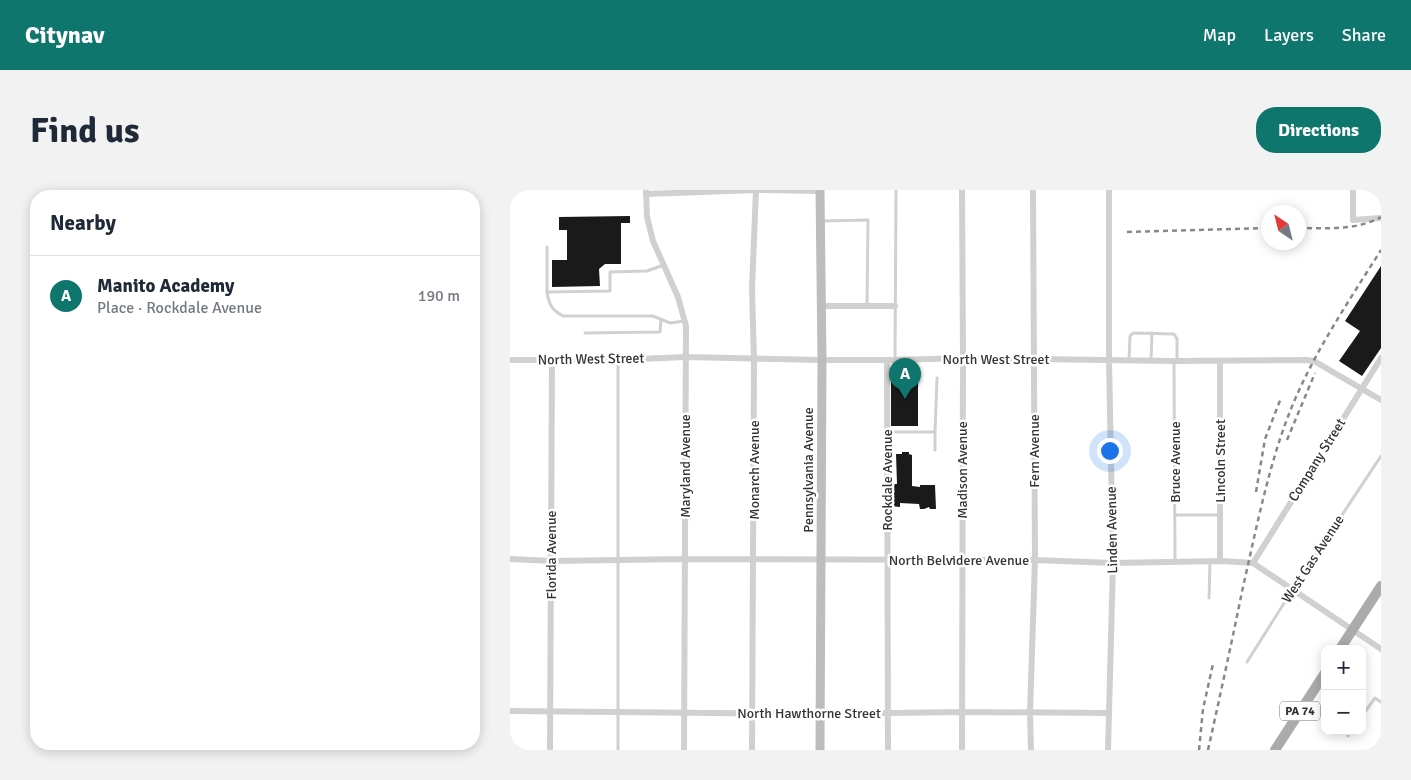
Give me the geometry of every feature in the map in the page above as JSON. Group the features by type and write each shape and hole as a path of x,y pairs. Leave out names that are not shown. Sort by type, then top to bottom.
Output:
{"main road":[{"path":"1343,645 1381,586"},
{"name":"PA 74","path":"1275,750 1321,679"}],"street":[{"name":"Monarch Avenue","path":"752,750 754,360 752,289 757,190"},
{"path":"646,192 820,190"},
{"name":"Pennsylvania Avenue","path":"820,190 822,360 820,750"},
{"name":"Madison Avenue","path":"962,190 962,750"},
{"name":"Fern Avenue","path":"1031,750 1030,712 1035,560 1032,190"},
{"name":"Linden Avenue","path":"1108,750 1113,563 1109,360 1109,190"},
{"path":"1353,190 1353,220 1381,218"},
{"name":"Maryland Avenue","path":"646,192 647,217 653,241 678,297 686,326 684,750"},
{"path":"821,306 895,306"},
{"name":"North West Street","path":"510,360 618,360 685,357 754,360 963,358 1151,361 1310,360 1381,400"},
{"name":"Company Street","path":"1252,563 1381,358"},
{"name":"Florida Avenue","path":"550,750 552,360"},
{"name":"Rockdale Avenue","path":"887,360 888,750"},
{"name":"Lincoln Street","path":"1220,361 1220,561"},
{"name":"North Belvidere Avenue","path":"510,559 552,561 618,559 1035,560 1113,563 1210,561 1252,563 1381,649"},
{"name":"North Hawthorne Street","path":"510,710 820,714 962,712 1109,713"}],"lane":[{"path":"895,360 896,190"},
{"path":"820,221 868,220 867,306"},
{"path":"547,247 547,292 549,303 554,310 563,316 653,316 670,323 685,321"},
{"path":"547,292 610,291 610,272 646,271 664,265"},
{"path":"586,332 660,332 661,320"},
{"path":"1129,360 1131,334 1152,333 1151,361"},
{"name":"Bruce Avenue","path":"1152,333 1175,335 1175,562"},
{"path":"618,360 618,750"},
{"path":"935,450 936,378"},
{"path":"886,432 935,432"},
{"name":"West Gas Avenue","path":"1247,662 1381,456"},
{"path":"1175,515 1220,515"},
{"path":"1209,598 1210,561"},
{"path":"1366,710 1375,698 1381,702"}],"building":[{"path":"630,216 630,223 621,223 621,264 605,264 599,269 600,286 552,287 552,260 567,260 567,230 559,230 559,217"},
{"path":"1381,266 1381,348 1362,376 1339,361 1360,331 1345,321"},
{"path":"891,373 918,373 918,426 891,426"},
{"path":"902,452 909,452 912,455 912,486 935,485 936,509 930,509 929,507 920,509 919,504 900,503 900,507 890,506 890,484 897,484 896,454 902,454"}],"railway":[{"path":"1306,228 1351,227 1381,217"},
{"path":"1127,232 1261,228"},
{"path":"1208,750 1257,523 1280,439 1296,396 1318,353 1381,250"},
{"path":"1287,440 1315,373"},
{"path":"1256,492 1265,439 1281,398"},
{"path":"1199,750 1203,709 1213,664"}],"place":[{"name":"Manito Academy","path":"905,399"}]}
